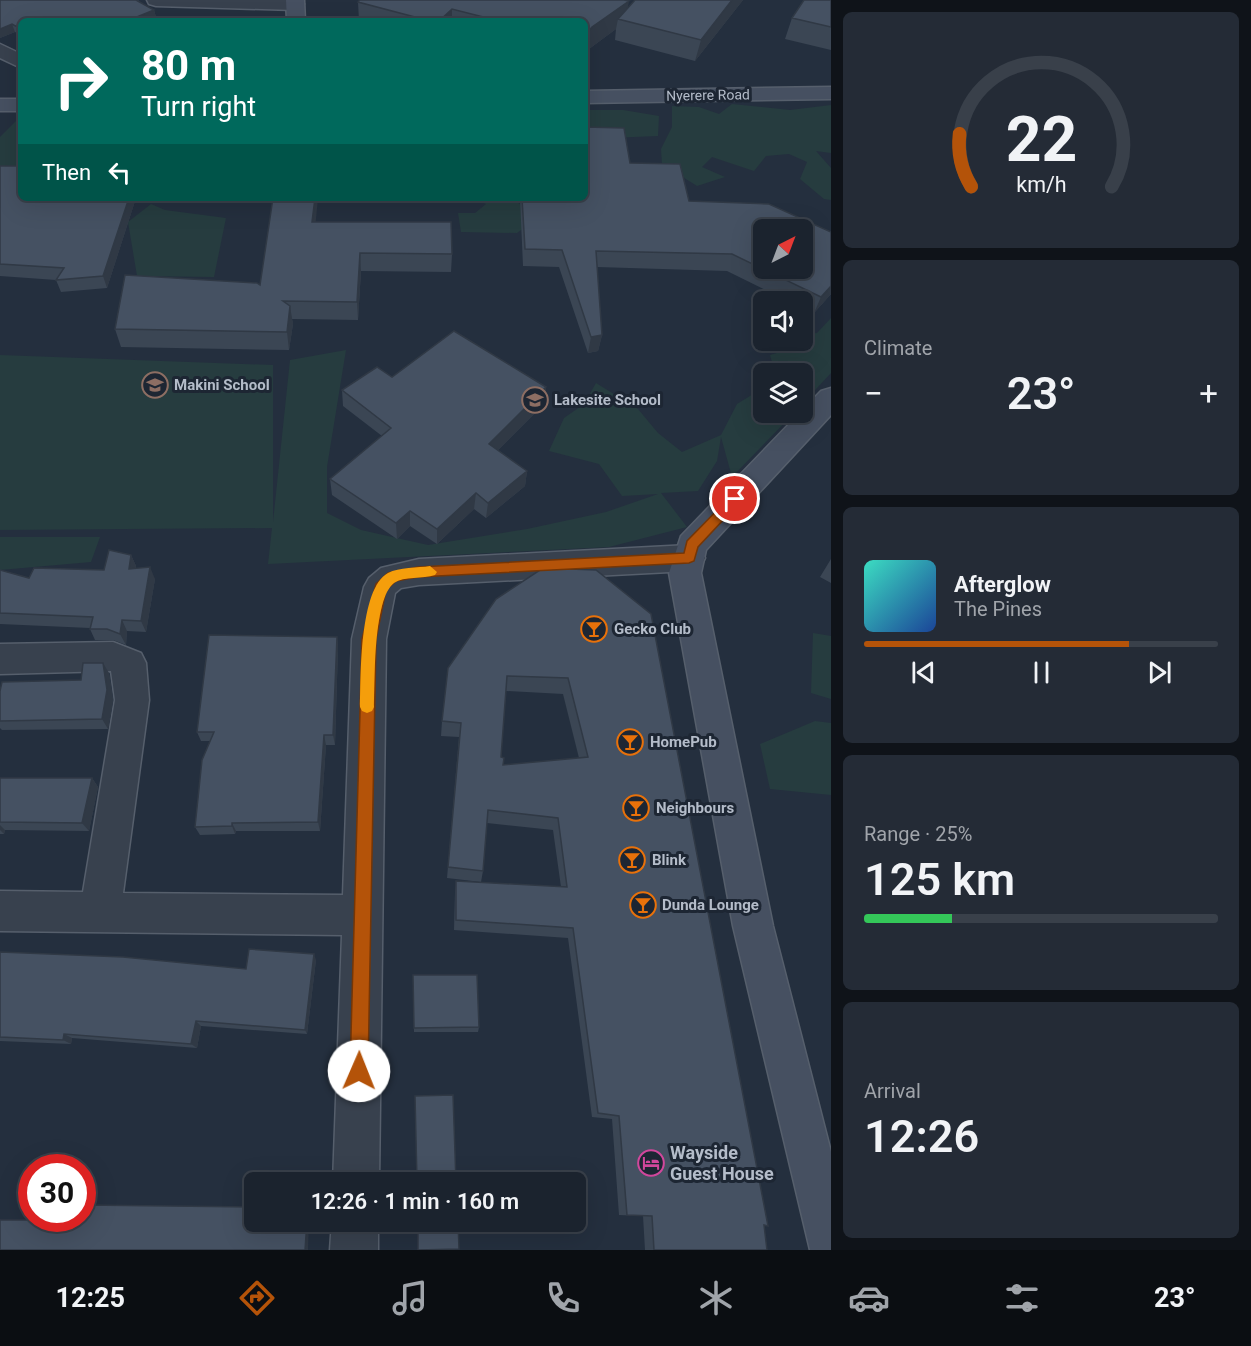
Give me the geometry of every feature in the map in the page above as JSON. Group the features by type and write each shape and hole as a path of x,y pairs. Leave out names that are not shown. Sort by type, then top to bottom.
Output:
{"street":[{"path":"156,0 296,8"},
{"path":"0,50 18,60"},
{"name":"Nyerere Road","path":"588,97 831,93"},
{"path":"0,105 18,105"},
{"path":"831,398 692,545 686,573 753,926 831,1244"},
{"path":"356,1172 369,639 380,587 393,577 418,572 689,558"},
{"path":"0,659 113,656 129,663 132,700 99,912"},
{"path":"0,911 363,915"},
{"path":"354,1250 355,1232"}],"green space":[{"path":"732,104 790,110 831,105 831,153 816,151 831,168 831,200 824,199 800,179 807,162 789,154 766,156 754,171 712,157 702,167 725,177 697,186 662,164 661,149 672,127 672,106 699,107 719,114"},
{"path":"588,110 623,110 659,116 658,136 588,139"},
{"path":"18,119 18,171 0,167 0,137"},
{"path":"478,201 515,201 539,217 517,233 461,232 458,213 475,213 486,204"},
{"path":"151,204 165,210 226,218 214,277 137,276 128,222"},
{"path":"831,318 831,373 813,392 813,363 772,363 770,355 784,351 813,351 813,333 817,333"},
{"path":"346,350 327,467 327,513 361,530 428,545 527,529 606,512 658,494 622,496 599,464 549,451 564,418 584,404 596,383 638,409 658,433 682,452 721,435 737,404 753,394 753,423 784,423 732,477 721,437 717,461 698,491 661,493 687,527 609,547 268,564 272,528 0,530 0,355 273,365 273,522 290,360"},
{"path":"0,537 100,537 91,562 0,570"},
{"path":"813,633 831,636 831,699 811,693"},
{"path":"815,721 831,723 831,795 770,789 760,744"}],"building":[{"path":"0,0 136,0 154,10 134,18 18,18 18,27 12,24 0,29"},
{"path":"360,0 629,1 588,32 588,18 487,18 452,9 442,18 419,18 358,2"},
{"path":"635,0 732,0 701,40 618,19"},
{"path":"804,0 831,0 831,27 792,18"},
{"path":"588,127 624,128 630,163 680,164 689,201 769,204 802,219 753,219 753,264 732,254 596,251 602,335 591,337 562,250 525,249 522,201 588,201"},
{"path":"0,166 18,166 18,201 128,201 103,276 56,280 64,268 0,264"},
{"path":"273,201 315,201 312,222 451,222 452,254 360,253 357,302 283,301 290,306 287,332 115,329 125,275 260,285"},
{"path":"813,224 831,232 831,286 821,297 813,291 784,279 813,279"},
{"path":"454,331 546,387 489,444 527,471 488,503 476,493 437,529 410,511 396,523 330,479 391,428 342,390 377,367 392,377"},
{"path":"109,550 131,555 129,569 150,567 141,621 122,620 120,634 107,629 90,629 93,617 0,613 0,570 29,578 34,568 104,570"},
{"path":"543,568 596,570 651,614 768,1226 764,1225 767,1250 654,1250 652,1216 627,1215 619,1116 598,1113 573,928 456,920 456,881 567,887 558,818 488,810 483,871 448,867 461,723 442,721 448,668 496,599","holes":["507,676 568,678 588,757 503,765 504,758 501,757"]},
{"path":"209,635 337,637 333,735 324,735 318,822 232,823 232,826 195,827 202,760 214,732 197,732"},
{"path":"83,663 103,663 107,690 102,719 0,721 2,682 81,680"},
{"path":"0,778 92,778 82,823 0,822"},
{"path":"249,949 314,954 305,1030 196,1021 191,1044 64,1034 63,1040 0,1037 0,952 123,957 246,969"},
{"path":"413,975 477,975 479,1027 414,1028"},
{"path":"453,1095 456,1172 417,1172 415,1096"},
{"path":"96,1205 244,1207 244,1232 306,1232 305,1250 0,1250 0,1220 18,1220 18,1232 96,1232"},
{"path":"418,1232 458,1232 459,1249 418,1250"}],"slow traffic":[{"path":"367,707 369,639 380,587 393,577 430,572"}],"place":[{"name":"Makini School","path":"155,385"},
{"name":"Lakesite School","path":"535,400"},
{"name":"Gecko Club","path":"594,629"},
{"name":"HomePub","path":"630,742"},
{"name":"Neighbours","path":"636,808"},
{"name":"Blink","path":"632,860"},
{"name":"Dunda Lounge","path":"643,905"},
{"name":"Wayside Guest House","path":"651,1163"}],"route":[{"path":"359,1071 369,639 380,587 393,577 418,572 689,558 692,545 735,499"}]}
